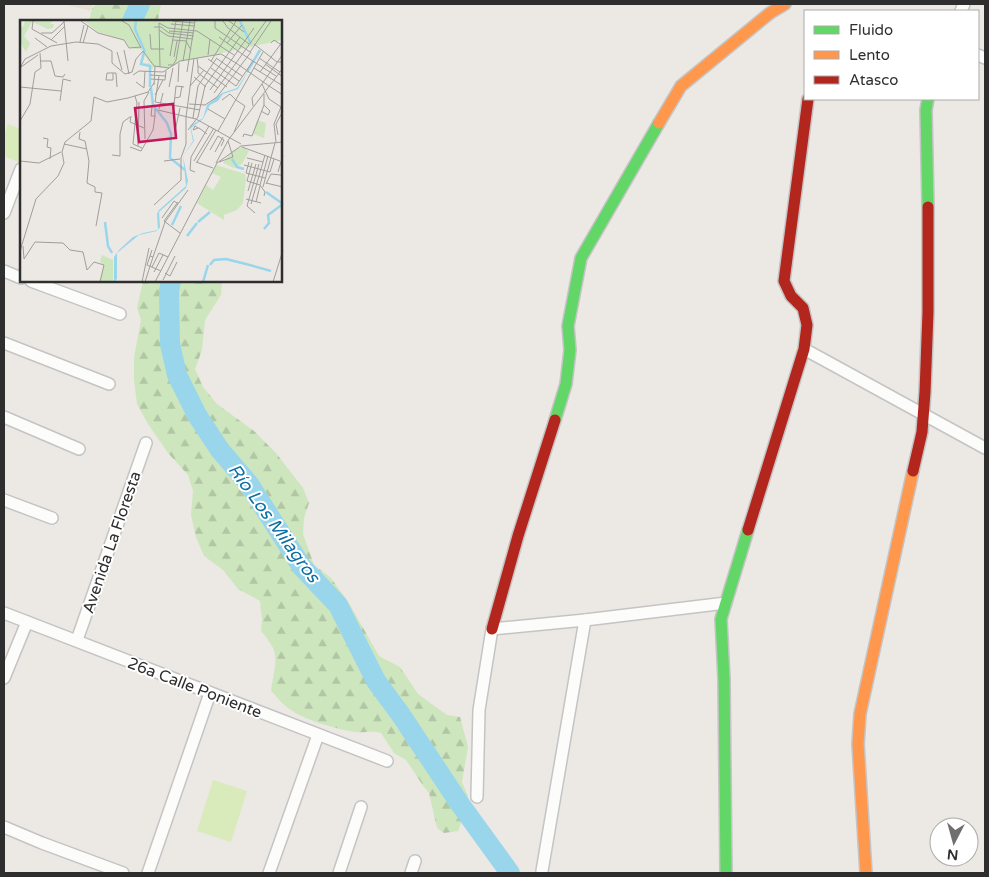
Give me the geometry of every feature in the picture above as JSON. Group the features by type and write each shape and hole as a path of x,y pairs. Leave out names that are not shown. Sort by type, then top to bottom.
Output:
{"street":[{"path":"477,797 479,710 492,629 518,536 566,384 570,350 568,326 581,258 681,86 770,13 785,4"},
{"path":"726,873 724,679 721,619 804,349 807,325 803,308 791,296 784,281 808,100"},
{"path":"866,873 858,744 860,714 920,442 924,416 929,327 926,110 928,100"},
{"path":"4,213 20,172"},
{"path":"4,272 20,278"},
{"path":"34,282 120,314"},
{"path":"4,343 108,384"},
{"path":"804,349 985,448"},
{"path":"4,417 79,449"},
{"name":"Avenida La Floresta","path":"77,640 146,443"},
{"path":"4,500 52,518"},
{"path":"492,629 726,603"},
{"name":"26a Calle Poniente","path":"4,613 387,761"},
{"path":"542,871 585,620"},
{"path":"4,678 27,622"},
{"path":"148,873 210,693"},
{"path":"269,873 318,735"},
{"path":"339,873 361,807"},
{"path":"4,827 123,873"},
{"path":"411,873 415,861"}],"shaded area":[{"path":"64,4 93,4 90,11"}],"green space":[{"path":"97,4 161,4 158,20 89,20 92,8"},
{"path":"8,124 20,129 20,163 4,156 4,136"},
{"path":"143,282 222,282 221,295 205,320 202,350 195,369 203,387 217,404 254,431 276,453 303,488 309,503 304,518 303,534 314,565 331,578 349,603 379,656 400,667 418,694 447,715 460,717 468,747 462,782 468,796 468,805 458,831 444,833 437,828 429,793 406,760 394,753 381,733 354,732 312,721 288,708 271,691 275,658 272,646 261,631 260,601 238,589 223,570 204,556 196,537 191,515 193,491 188,475 168,453 137,404 134,357 141,320 137,308"},
{"path":"213,780 247,791 231,842 197,831"}],"waterway":[{"name":"Río Los Milagros","path":"132,20 140,4"},
{"name":"Río Los Milagros","path":"171,282 169,291 170,344 177,375 197,415 220,450 249,484 302,567 338,605 376,681 460,804 510,873"}],"traffic: fast":[{"path":"928,100 926,110 928,207"},
{"path":"555,420 566,384 570,350 568,326 581,258 659,123"},
{"path":"726,873 724,679 721,619 748,530"}],"traffic: slow":[{"path":"659,123 681,86 770,13 785,4"},
{"path":"866,873 858,744 860,714 913,471"}],"traffic: jam":[{"path":"748,530 804,349 807,325 803,308 791,296 784,281 808,100"},
{"path":"913,471 922,432 925,392 928,312 928,207"},
{"path":"492,629 518,536 555,420"}]}
